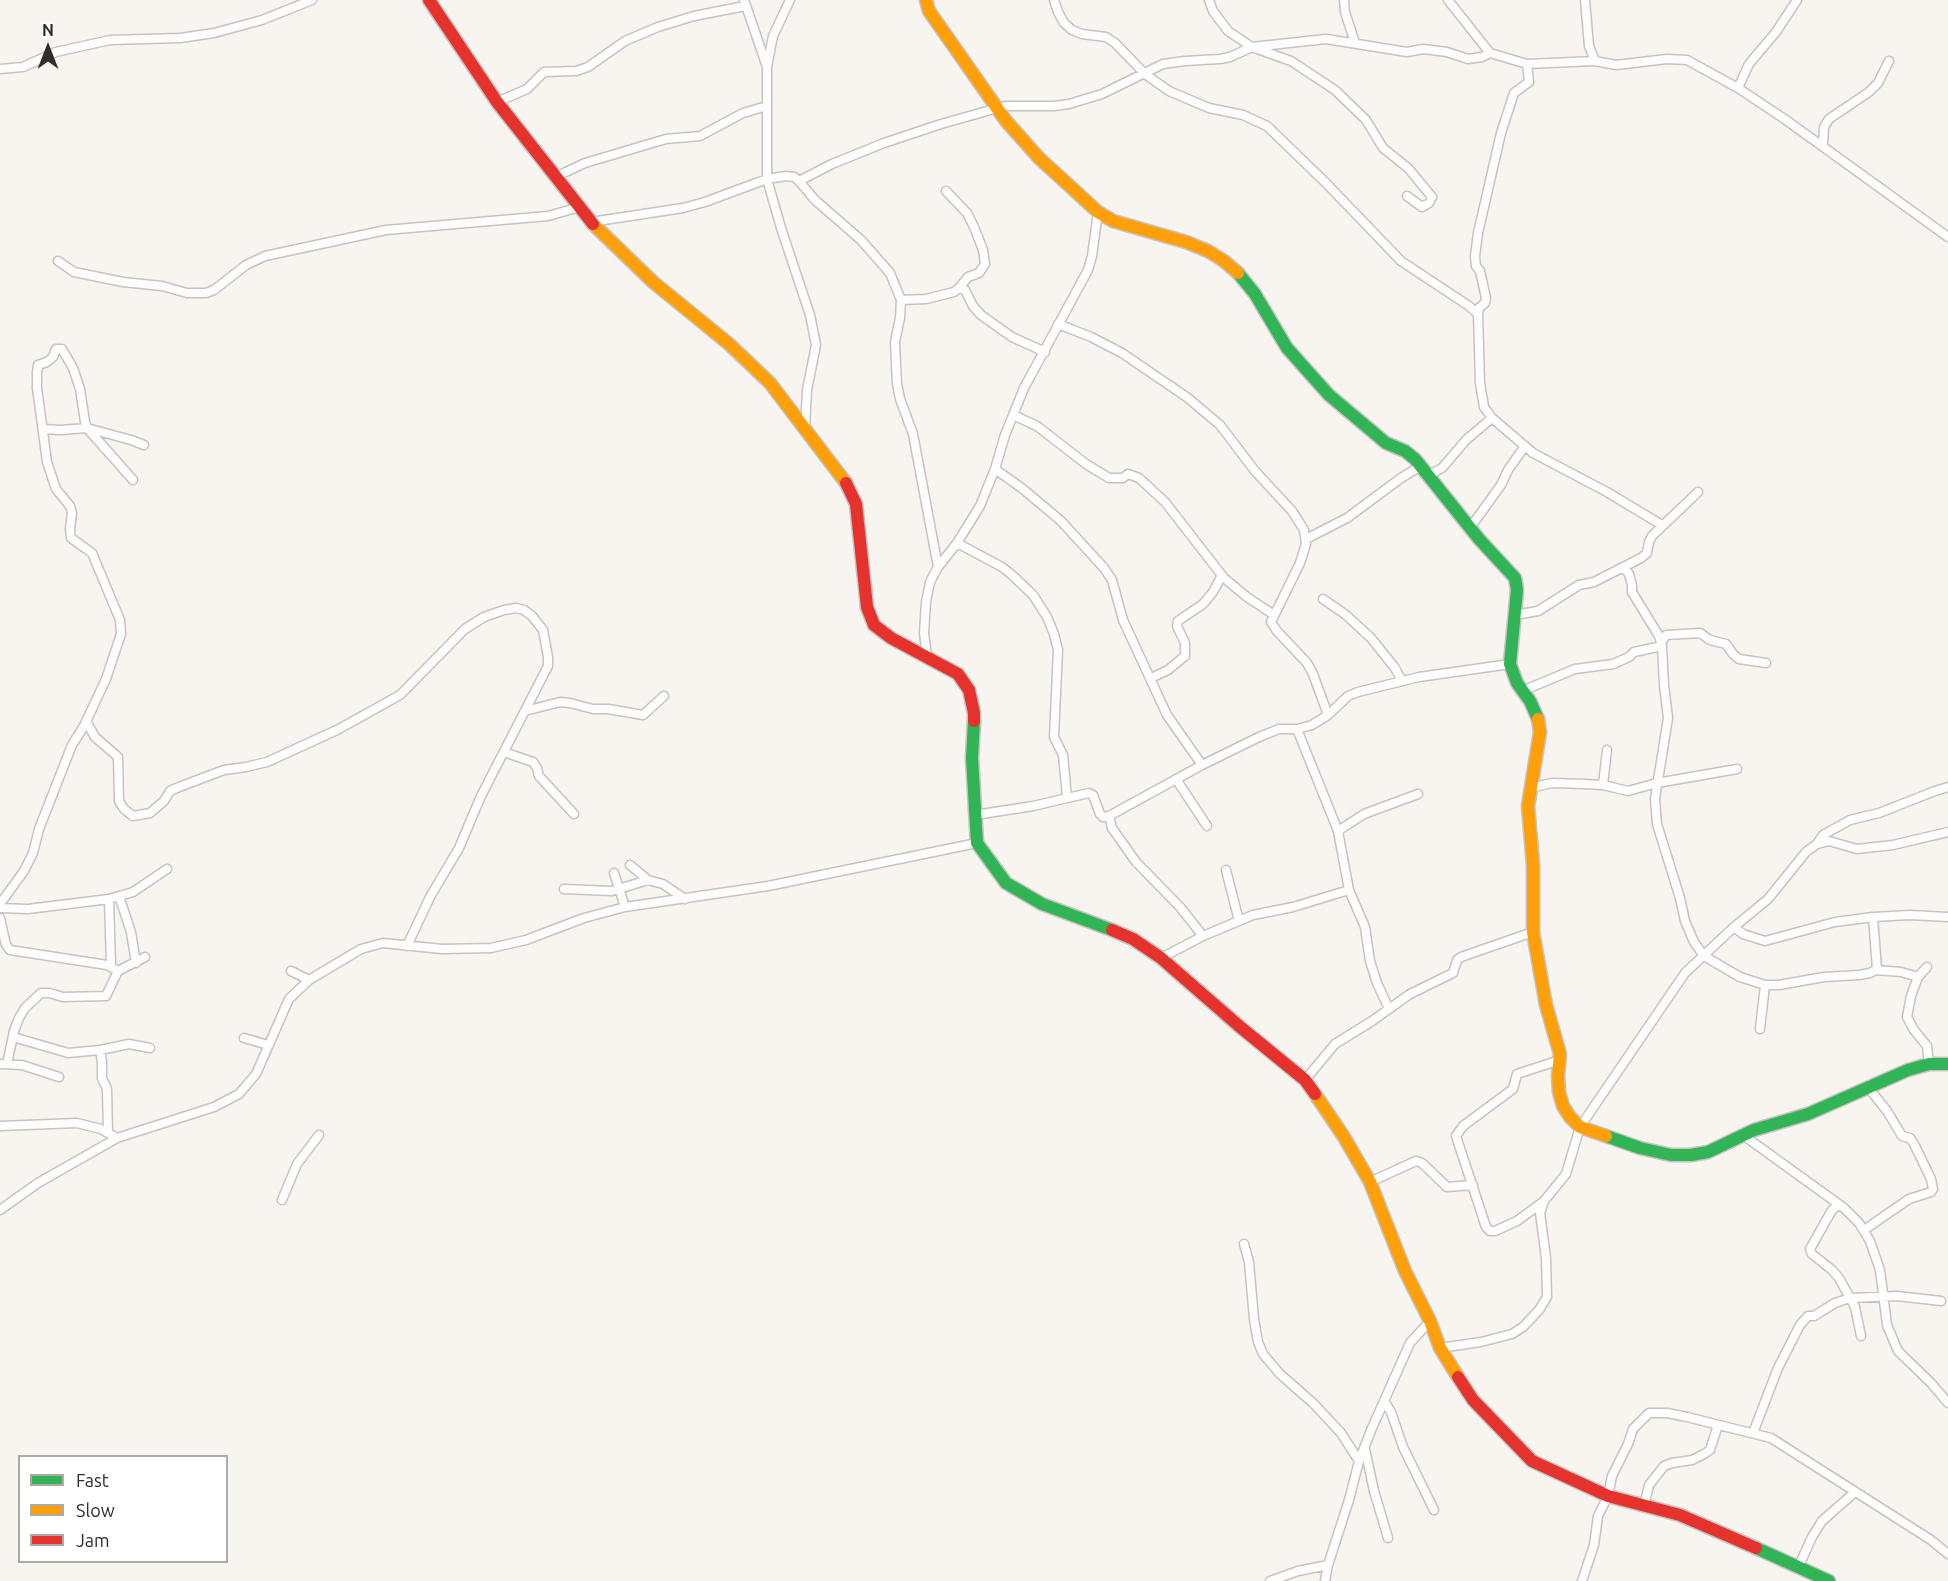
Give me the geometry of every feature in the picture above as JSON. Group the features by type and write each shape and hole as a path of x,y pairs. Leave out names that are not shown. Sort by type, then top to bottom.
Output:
{"main road":[{"path":"429,0 497,102 591,222 653,282 729,344 762,375 845,481 856,504 867,607 874,625 891,638 957,675 969,690 974,713 972,758 977,843 1006,883 1042,904 1133,939 1161,958 1305,1080 1344,1137 1370,1182 1405,1271 1430,1321 1440,1348 1473,1400 1532,1461 1608,1496 1680,1515 1829,1581"},
{"path":"926,0 929,10 1006,122 1039,158 1098,212 1113,221 1186,242 1224,261 1242,277 1255,294 1287,348 1329,395 1386,442 1405,451 1425,471 1470,528 1515,578 1517,590 1510,664 1522,691 1530,700 1537,715 1540,732 1528,806 1533,865 1533,932 1545,1005 1560,1054 1559,1092 1563,1106 1570,1117 1580,1127 1640,1148 1671,1155 1690,1155 1708,1152 1755,1130 1808,1114 1908,1070 1929,1064 1948,1064"}],"street":[{"path":"0,69 23,68 56,52 110,40 180,38 214,33 262,20 312,0"},
{"path":"790,0 772,36 767,67 767,179 777,217 810,315 816,345 807,390 805,429"},
{"path":"1054,0 1064,23 1072,30 1082,34 1106,37 1115,43 1145,74 1169,91 1209,108 1243,115 1267,126 1349,206 1401,261 1478,314"},
{"path":"1209,0 1212,11 1228,31 1252,47 1291,61 1335,90 1366,120 1383,148 1408,168 1432,197 1429,203 1422,207 1407,196"},
{"path":"1344,0 1344,12 1355,43"},
{"path":"1449,0 1490,53 1527,64 1595,61 1616,65 1667,59 1687,60 1738,88 1823,146 1948,237"},
{"path":"1585,0 1589,46 1595,61"},
{"path":"1738,88 1749,64 1776,32 1797,0"},
{"path":"497,102 527,89 544,72 588,67 625,41 658,27 745,3 767,67"},
{"path":"799,181 832,164 941,124 1013,105 1069,104 1102,94 1163,64 1220,59 1252,47 1326,39 1407,52 1423,50 1447,52 1467,59 1482,57 1490,53"},
{"path":"1823,146 1824,128 1829,119 1869,92 1878,83 1888,61"},
{"path":"1527,64 1529,82 1514,93 1501,133 1478,233 1475,256 1486,298 1478,314 1480,383 1484,407 1492,418 1533,453 1607,492 1662,525"},
{"path":"555,177 585,163 666,139 700,136 743,113 767,106"},
{"path":"591,222 683,208 767,179 786,176 794,177 799,181 815,200 861,240 890,273 901,300 895,342 897,384 913,434 938,567"},
{"path":"901,300 926,299 954,292 968,277 979,273 985,264 983,250 967,213 946,191"},
{"path":"58,261 74,272 199,294 214,290 246,265 265,256 386,230 548,216 580,207"},
{"path":"927,657 924,633 930,582 980,506 1024,388 1088,270 1098,212"},
{"path":"959,288 965,290 973,306 991,323 1012,337 1045,352"},
{"path":"1058,324 1122,353 1188,398 1220,425 1255,471 1292,511 1304,530 1306,544 1300,562 1272,619 1273,625 1296,650 1313,674 1328,715"},
{"path":"133,480 87,428 80,389 73,368 62,349 57,349 53,357 38,365 37,388 47,462 56,489 70,506 71,538 92,553 122,627 106,679 72,744 39,829 33,853 24,871 0,906 28,909 109,899 133,892 167,869"},
{"path":"1013,415 1037,426 1086,464 1109,478 1123,478 1128,474 1139,478 1165,502 1222,575 1247,597 1274,615"},
{"path":"1306,539 1347,518 1401,478 1442,468 1466,440 1492,418"},
{"path":"43,429 87,428 144,445"},
{"path":"1470,528 1525,446"},
{"path":"995,469 1053,514 1104,568 1112,580 1123,620 1167,715 1202,765"},
{"path":"1515,615 1538,611 1579,585 1594,582 1647,553 1650,539 1698,492"},
{"path":"957,543 1002,567 1012,575 1033,595 1047,617 1058,650 1054,737 1063,755 1067,797"},
{"path":"1621,569 1625,569 1629,574 1632,592 1662,644 1668,718 1655,799 1657,824 1685,921 1694,942 1704,956 1740,977 1766,985 1779,986 1824,977 1859,975 1876,970 1911,973 1918,977"},
{"path":"1151,678 1167,670 1185,656 1185,643 1177,626 1178,621 1203,604 1222,575"},
{"path":"1323,599 1346,615 1371,638 1395,668 1402,681"},
{"path":"86,721 95,737 118,757 119,801 124,809 133,816 150,813 164,801 170,791 179,787 224,770 246,767 277,758 337,730 400,695 465,629 484,617 504,610 516,608 524,610 543,630 548,666 481,796 459,848 430,897 407,946"},
{"path":"1662,644 1666,635 1700,633 1710,640 1726,644 1739,659 1766,663"},
{"path":"1522,691 1575,669 1612,664 1629,657 1634,652 1662,644"},
{"path":"975,814 1034,806 1089,793 1093,795 1100,814 1103,817 1109,816 1202,765 1279,729 1297,729 1312,725 1328,715 1348,696 1358,692 1402,681 1510,664"},
{"path":"525,711 560,702 593,710 608,709 643,715 664,696"},
{"path":"1297,729 1338,831 1349,890 1365,927 1370,961 1389,1009"},
{"path":"1603,785 1607,750"},
{"path":"504,752 533,762 539,776 574,814"},
{"path":"1530,788 1552,783 1603,785 1628,791 1657,783 1737,769"},
{"path":"1176,779 1207,826"},
{"path":"1560,1060 1516,1074 1513,1089 1458,1130 1456,1136 1486,1227 1490,1231 1517,1221 1544,1201 1566,1174 1580,1127 1685,973 1768,899 1806,852 1817,844 1823,835 1850,820 1879,813 1948,787"},
{"path":"1338,831 1364,814 1418,794"},
{"path":"1109,816 1112,828 1136,862 1203,936"},
{"path":"1817,844 1829,841 1857,849 1893,845 1948,832"},
{"path":"0,1210 38,1183 117,1138 214,1107 239,1094 256,1074 290,999 309,980 361,949 383,943 442,949 491,948 526,940 584,918 625,908 768,886 977,843"},
{"path":"630,865 648,880 663,884 685,899"},
{"path":"1226,870 1239,921"},
{"path":"614,873 625,908"},
{"path":"564,889 612,891 648,880"},
{"path":"1161,958 1203,936 1253,915 1293,907 1349,890"},
{"path":"119,896 131,932 135,963"},
{"path":"59,1077 22,1065 4,1064 19,1018 25,1008 41,993 63,997 106,996 115,969 109,899"},
{"path":"1734,927 1765,941 1835,922 1873,917 1910,915 1948,917"},
{"path":"1873,917 1876,970"},
{"path":"0,918 6,945 10,950 115,969 135,963 145,957"},
{"path":"1305,1080 1335,1044 1410,994 1453,973 1456,960 1533,932"},
{"path":"1927,967 1918,977 1907,1017 1927,1046 1929,1064"},
{"path":"291,971 309,980"},
{"path":"1760,1029 1766,985"},
{"path":"13,1037 68,1053 129,1044 150,1048"},
{"path":"244,1038 268,1045"},
{"path":"100,1050 102,1078 107,1089 108,1132"},
{"path":"1864,1230 1909,1199 1931,1192 1933,1189 1931,1179 1914,1144 1910,1138 1902,1136 1887,1111 1868,1087"},
{"path":"0,1126 77,1123 101,1129 117,1138"},
{"path":"1743,1135 1839,1205 1859,1223 1870,1241 1880,1270 1887,1325 1898,1351 1948,1403"},
{"path":"282,1200 297,1164 320,1136"},
{"path":"1370,1182 1416,1161 1422,1163 1447,1187 1473,1185"},
{"path":"1440,1348 1512,1335 1539,1310 1547,1297 1546,1258 1540,1214 1544,1201"},
{"path":"1839,1205 1832,1210 1810,1249 1812,1254 1832,1270 1850,1298 1855,1307 1861,1336"},
{"path":"1244,1244 1250,1271 1254,1319 1258,1342 1263,1354 1280,1374 1313,1403 1341,1433 1359,1461"},
{"path":"1753,1433 1778,1368 1804,1318 1850,1298 1918,1297 1941,1301"},
{"path":"1325,1581 1359,1461 1410,1343 1430,1321"},
{"path":"1384,1401 1391,1412 1403,1447 1434,1510"},
{"path":"1582,1581 1612,1476 1633,1429 1649,1413 1667,1413 1771,1438 1931,1540 1948,1554"},
{"path":"1644,1506 1649,1485 1664,1466 1692,1460 1704,1454 1710,1449 1718,1425"},
{"path":"1365,1448 1374,1491 1389,1538"},
{"path":"1799,1566 1822,1521 1855,1492"},
{"path":"1270,1581 1298,1571 1328,1565"}],"traffic: fast":[{"path":"1238,273 1255,294 1287,348 1329,395 1386,443 1405,451 1415,459 1479,539 1515,578 1517,590 1510,664 1517,683 1530,701 1538,719"},
{"path":"974,721 972,758 977,843 1006,883 1042,904 1112,930"},
{"path":"1606,1136 1640,1148 1671,1155 1708,1152 1754,1130 1808,1114 1908,1070 1929,1064 1948,1064"},
{"path":"1756,1548 1829,1581"}],"traffic: slow":[{"path":"926,0 929,11 1006,121 1039,158 1098,212 1113,221 1186,242 1208,251 1238,273"},
{"path":"593,224 653,282 729,344 770,383 846,483"},
{"path":"1538,719 1540,732 1528,806 1533,865 1533,932 1546,1005 1560,1054 1559,1092 1563,1106 1580,1127 1606,1136"},
{"path":"1315,1094 1344,1137 1370,1182 1405,1271 1430,1321 1440,1348 1458,1377"}],"traffic: jam":[{"path":"429,0 497,102 593,224"},
{"path":"846,483 856,504 867,607 874,625 891,638 958,674 969,690 974,721"},
{"path":"1112,930 1133,939 1161,958 1305,1080 1315,1094"},
{"path":"1458,1377 1473,1400 1532,1461 1608,1496 1680,1515 1756,1548"}]}
